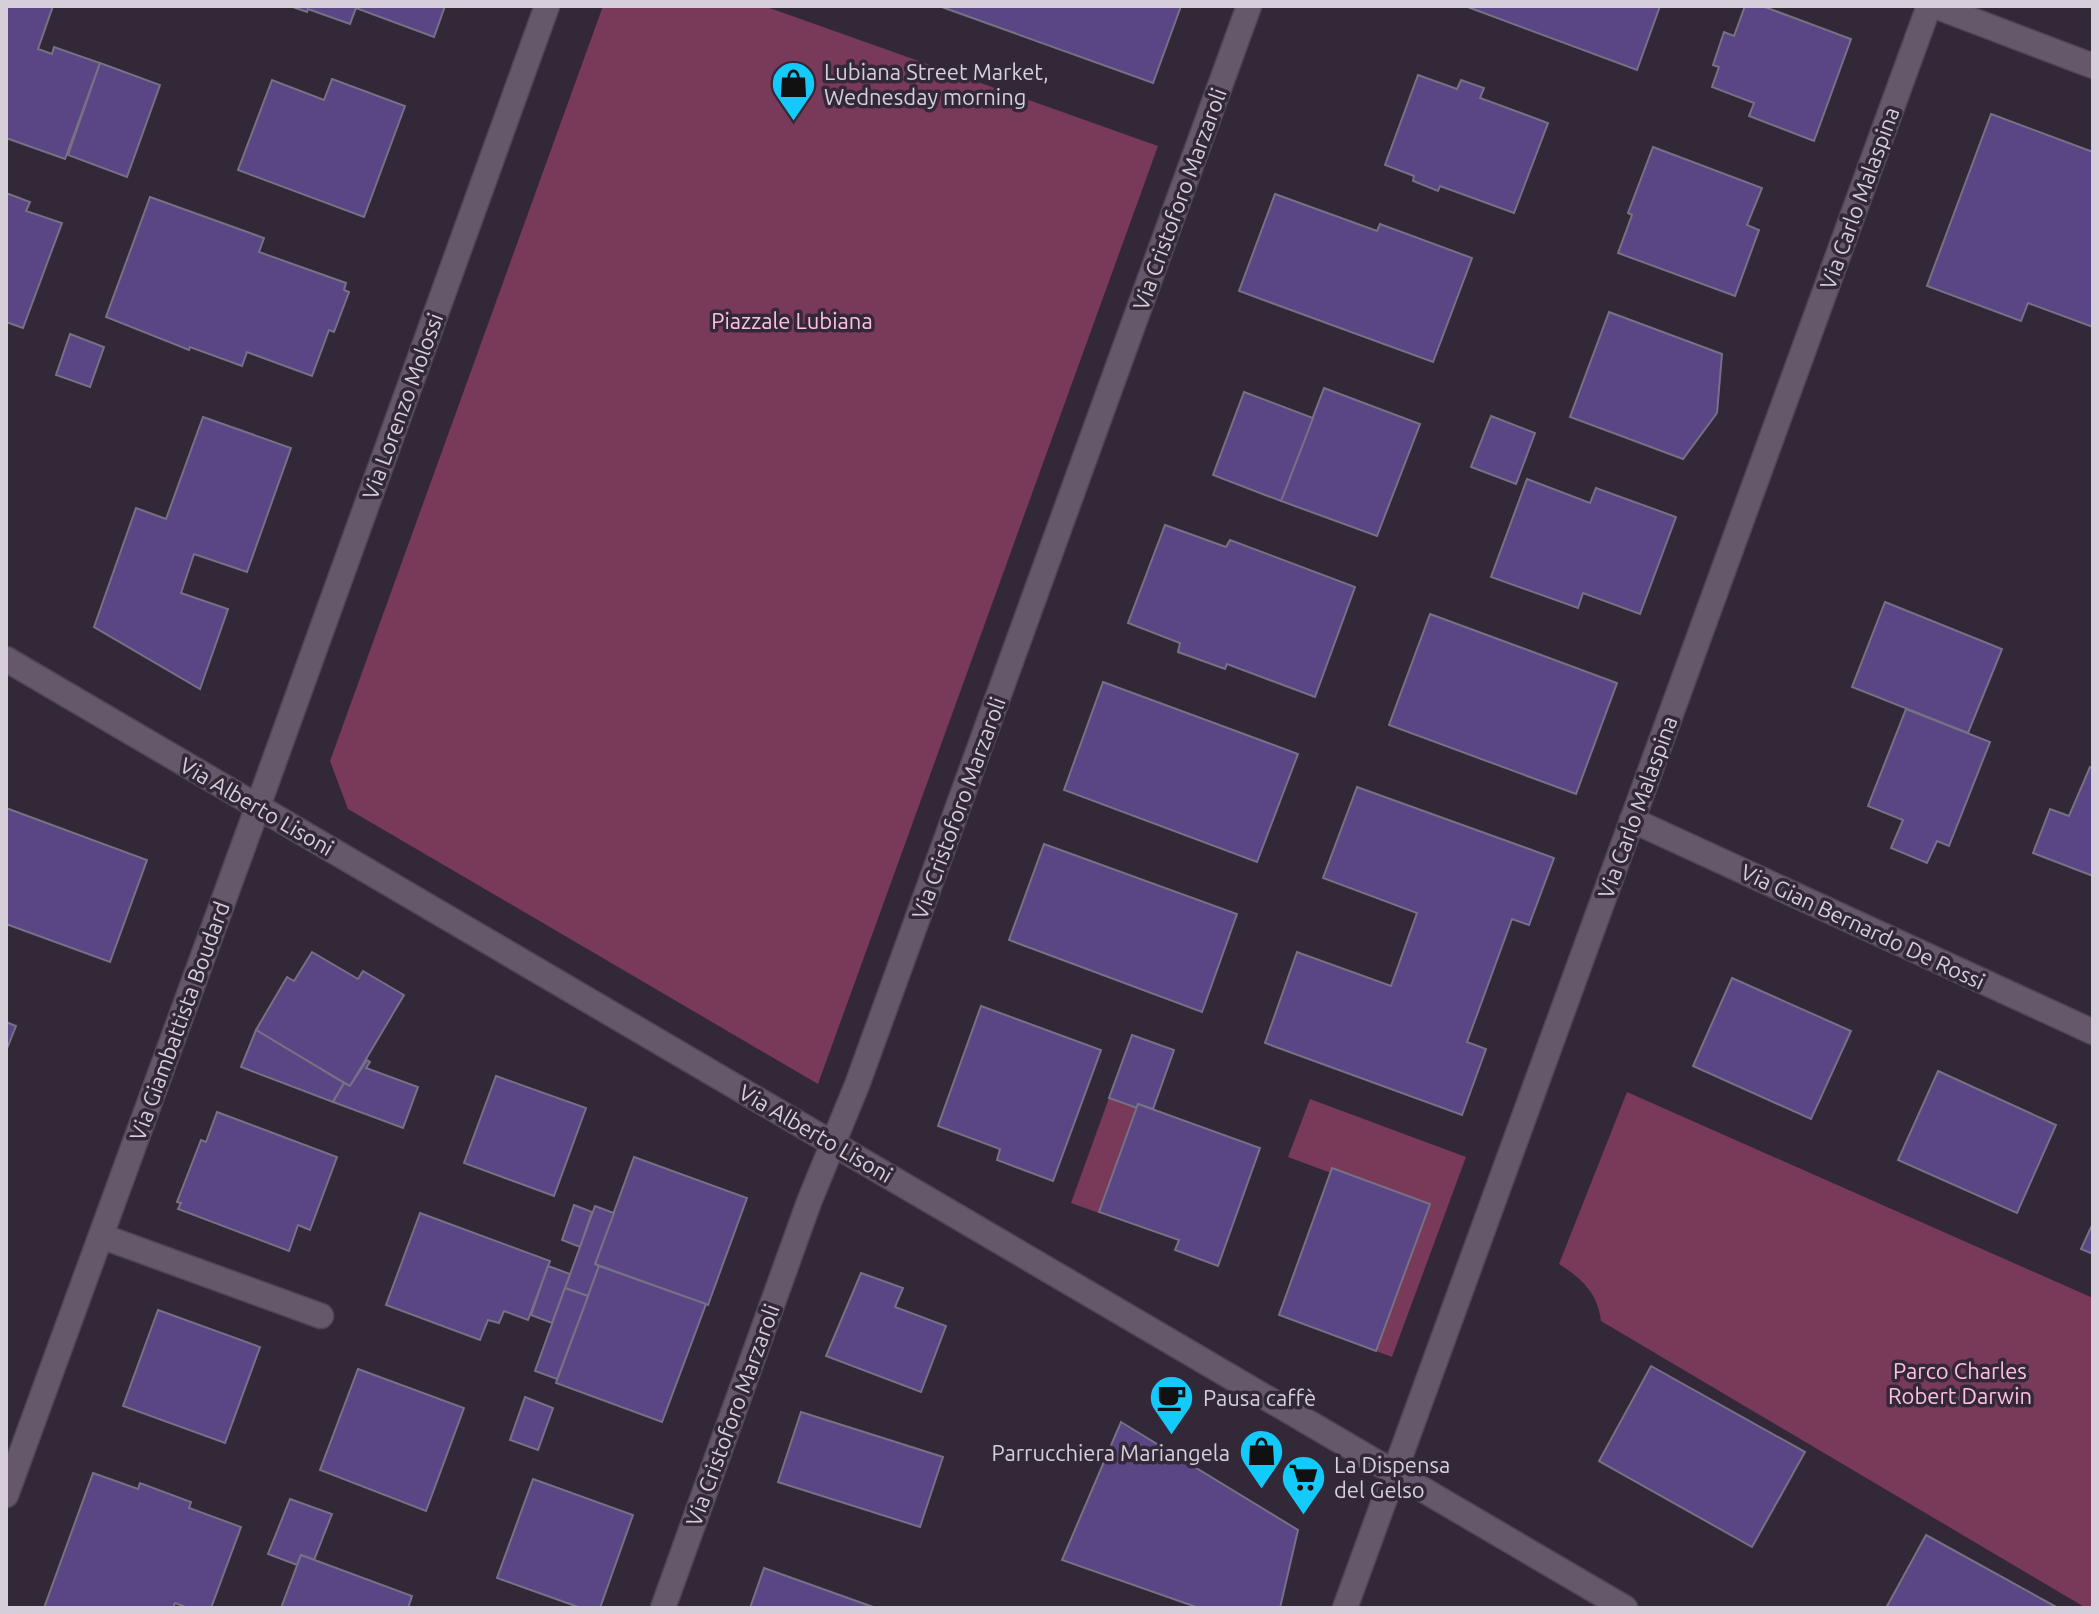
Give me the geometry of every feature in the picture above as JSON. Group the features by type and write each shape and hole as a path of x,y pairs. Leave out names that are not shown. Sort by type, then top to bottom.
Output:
{"street":[{"name":"Via Lorenzo Molossi","path":"258,806 547,6"},
{"name":"Via Cristoforo Marzaroli","path":"663,1608 809,1202 857,1085 1249,6"},
{"name":"Via Carlo Malaspina","path":"1345,1608 1929,6"},
{"path":"1935,6 2093,66"},
{"name":"Via Alberto Lisoni","path":"6,659 1625,1608"},
{"name":"Via Giambattista Boudard","path":"6,1495 258,806"},
{"name":"Via Gian Bernardo De Rossi","path":"1632,820 2093,1032"},
{"path":"101,1236 321,1316"}],"green space":[{"name":"Piazzale Lubiana","path":"603,6 764,6 1158,146 818,1084 348,809 330,761"},
{"name":"Parco Charles Robert Darwin","path":"1627,1092 2093,1298 2093,1608 2086,1608 1601,1321 1596,1302 1587,1287 1559,1264"},
{"path":"1109,1098 1137,1108 1099,1213 1071,1203"},
{"path":"1310,1099 1466,1157 1392,1357 1376,1351 1430,1205 1332,1169 1331,1173 1288,1157"}],"building":[{"path":"6,6 53,6 38,49 52,54 54,47 100,63 65,159 6,138"},
{"path":"290,6 445,6 434,37 356,8 350,24"},
{"path":"939,6 1181,6 1153,83"},
{"path":"1465,6 1660,6 1637,70"},
{"path":"1745,6 1762,6 1851,39 1814,141 1749,116 1754,103 1712,87 1719,67 1713,65 1724,32 1734,36"},
{"path":"100,63 160,85 127,177 68,155"},
{"path":"1418,75 1457,89 1461,80 1484,88 1480,98 1548,123 1514,213 1440,186 1438,191 1413,181 1414,176 1385,165"},
{"path":"332,79 405,106 364,217 238,170 272,80 324,100"},
{"path":"1991,114 2093,152 2093,327 2028,303 2021,321 1927,286"},
{"path":"1653,147 1762,188 1747,225 1759,230 1735,296 1618,253 1632,215 1628,213"},
{"path":"6,193 30,202 26,211 62,223 23,328 6,322"},
{"path":"1275,194 1377,231 1380,224 1472,258 1433,362 1239,291"},
{"path":"150,197 264,238 259,252 346,283 344,290 349,292 334,332 329,330 312,376 247,352 242,366 190,347 189,350 106,317"},
{"path":"1609,312 1722,354 1717,413 1683,459 1570,417"},
{"path":"70,334 104,347 90,387 56,375"},
{"path":"1324,388 1420,424 1377,536 1281,501"},
{"path":"1244,392 1313,418 1281,501 1213,475"},
{"path":"1491,416 1535,433 1516,484 1471,467"},
{"path":"203,417 291,448 247,572 194,554 181,593 228,609 200,689 94,627 136,508 166,519"},
{"path":"1527,479 1590,503 1596,488 1676,517 1640,614 1583,593 1578,608 1491,577"},
{"path":"1165,525 1226,547 1230,540 1355,587 1315,697 1227,664 1225,669 1178,652 1180,643 1128,623"},
{"path":"1885,602 2002,649 1968,733 1852,687"},
{"path":"1430,614 1617,683 1576,794 1389,725"},
{"path":"1103,682 1298,754 1257,862 1064,790"},
{"path":"1906,709 1990,742 1949,846 1937,841 1927,863 1891,848 1903,820 1868,806"},
{"path":"2090,767 2093,768 2093,876 2033,853 2050,809 2069,816"},
{"path":"1357,787 1554,858 1529,925 1512,919 1467,1042 1486,1049 1462,1115 1265,1043 1297,952 1391,986 1417,913 1323,878"},
{"path":"6,808 147,860 110,962 6,924"},
{"path":"1044,844 1237,914 1202,1012 1009,940"},
{"path":"312,952 358,979 363,971 404,995 350,1086 256,1030 287,977 294,981"},
{"path":"1732,978 1851,1031 1811,1119 1693,1066"},
{"path":"981,1006 1101,1050 1053,1181 997,1160 1000,1149 938,1126"},
{"path":"6,1022 16,1026 6,1051"},
{"path":"256,1030 344,1083 333,1102 241,1067"},
{"path":"1132,1035 1174,1050 1153,1109 1138,1104 1137,1108 1109,1098"},
{"path":"367,1060 370,1062 366,1068 418,1087 403,1128 333,1102 344,1083 350,1086"},
{"path":"1938,1071 2056,1125 2017,1213 1898,1160"},
{"path":"496,1076 586,1108 554,1196 464,1163"},
{"path":"1138,1104 1260,1148 1218,1266 1175,1250 1179,1240 1099,1212"},
{"path":"217,1112 337,1157 310,1230 298,1225 289,1251 178,1209 181,1203 177,1202 201,1140 206,1142"},
{"path":"634,1157 747,1198 708,1305 595,1264"},
{"path":"1332,1168 1430,1204 1376,1351 1279,1315"},
{"path":"574,1205 592,1212 580,1247 562,1240"},
{"path":"595,1206 614,1213 595,1264 599,1266 588,1296 565,1288"},
{"path":"420,1213 550,1261 528,1320 504,1311 499,1323 488,1320 480,1340 386,1305"},
{"path":"2093,1223 2093,1254 2081,1249"},
{"path":"548,1266 570,1274 552,1323 531,1315"},
{"path":"599,1266 706,1304 662,1422 556,1383"},
{"path":"861,1273 903,1288 895,1307 946,1326 921,1392 826,1356"},
{"path":"565,1288 588,1296 557,1379 535,1371"},
{"path":"158,1310 260,1347 225,1443 123,1406"},
{"path":"1651,1366 1805,1452 1752,1547 1599,1461"},
{"path":"358,1369 464,1408 426,1511 320,1470"},
{"path":"525,1397 553,1408 538,1450 510,1440"},
{"path":"801,1412 943,1457 920,1527 778,1482"},
{"path":"1121,1422 1298,1530 1280,1608 1199,1608 1062,1560"},
{"path":"93,1473 138,1489 140,1483 191,1502 189,1508 241,1527 211,1608 188,1608 175,1603 173,1608 44,1608"},
{"path":"533,1479 633,1515 600,1608 581,1608 497,1578"},
{"path":"290,1499 332,1514 314,1560 301,1555 297,1565 268,1554"},
{"path":"1926,1535 2058,1608 1886,1608"},
{"path":"301,1555 412,1596 408,1608 281,1608"},
{"path":"764,1568 876,1608 750,1608"}],"place":[{"name":"Lubiana Street Market, Wednesday morning","path":"793,123"},
{"name":"Pausa caffè","path":"1172,1436"},
{"name":"Parrucchiera Mariangela","path":"1261,1491"},
{"name":"La Dispensa del Gelso","path":"1303,1516"}]}
